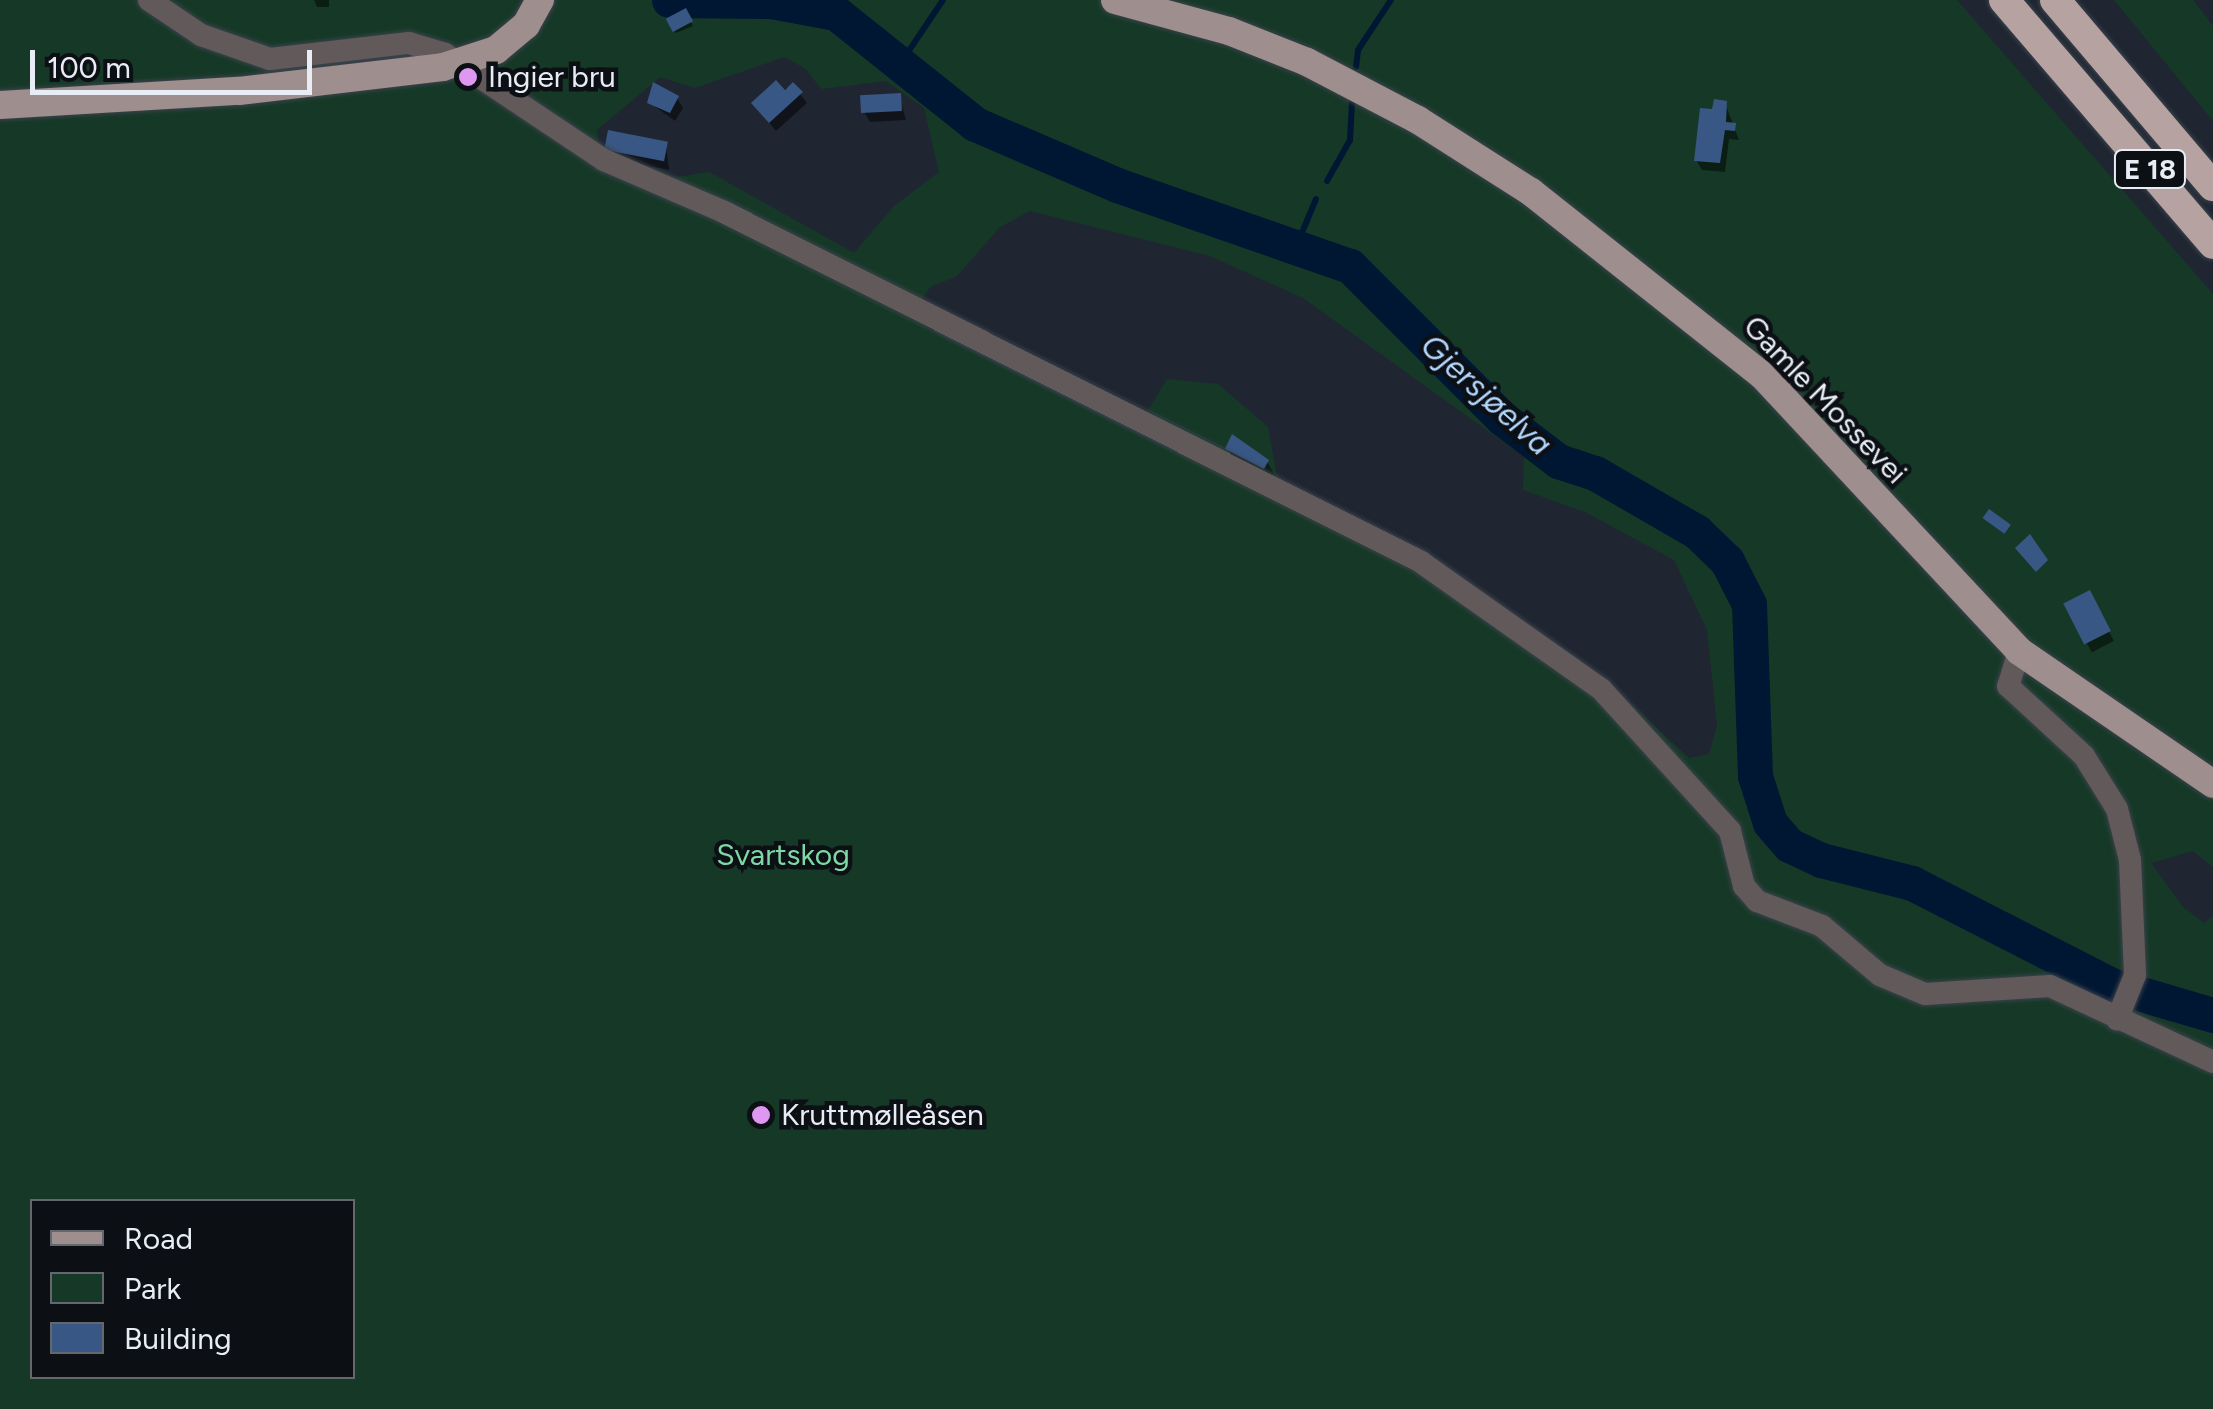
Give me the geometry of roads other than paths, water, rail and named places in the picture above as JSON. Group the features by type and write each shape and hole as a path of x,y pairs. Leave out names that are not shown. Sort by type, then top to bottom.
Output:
{"highway":[{"name":"E 18","path":"2004,0 2213,244"},
{"name":"E 18","path":"2055,0 2213,186"},
{"name":"E 18","path":"2083,0 2118,74"}],"main road":[{"path":"0,104 239,91 460,63 510,40 540,0"},
{"name":"Gamle Mossevei","path":"1115,0 1251,38 1365,90 1531,192 1723,340 1797,410 2020,650 2104,715 2213,784"}],"street":[{"path":"149,0 201,35 270,59 409,43 460,63 511,103 604,160 724,212 1421,562 1601,690 1730,831 1744,886 1757,901 1822,926 1880,975 1926,994 2050,986 2122,1011 2213,1062"},
{"path":"2020,650 2008,686 2084,756 2117,809 2130,860 2135,975 2122,1011"}],"waterway":[{"name":"Gjersjøelva","path":"669,0 771,1 836,13 975,124 1117,185 1350,266 1502,418 1558,461 1595,473 1697,532 1727,561 1749,604 1755,776 1770,823 1789,845 1821,860 1912,883 2111,985 2213,1015"},
{"path":"900,64 943,0"},
{"path":"1356,67 1358,50 1391,0"},
{"path":"1327,181 1350,140 1352,102"},
{"path":"1296,247 1316,199"}],"place":[{"name":"Ingier bru","path":"468,77"},
{"name":"Kruttmølleåsen","path":"761,1115"}],"park label":[{"name":"Svartskog","path":"783,855"}]}
